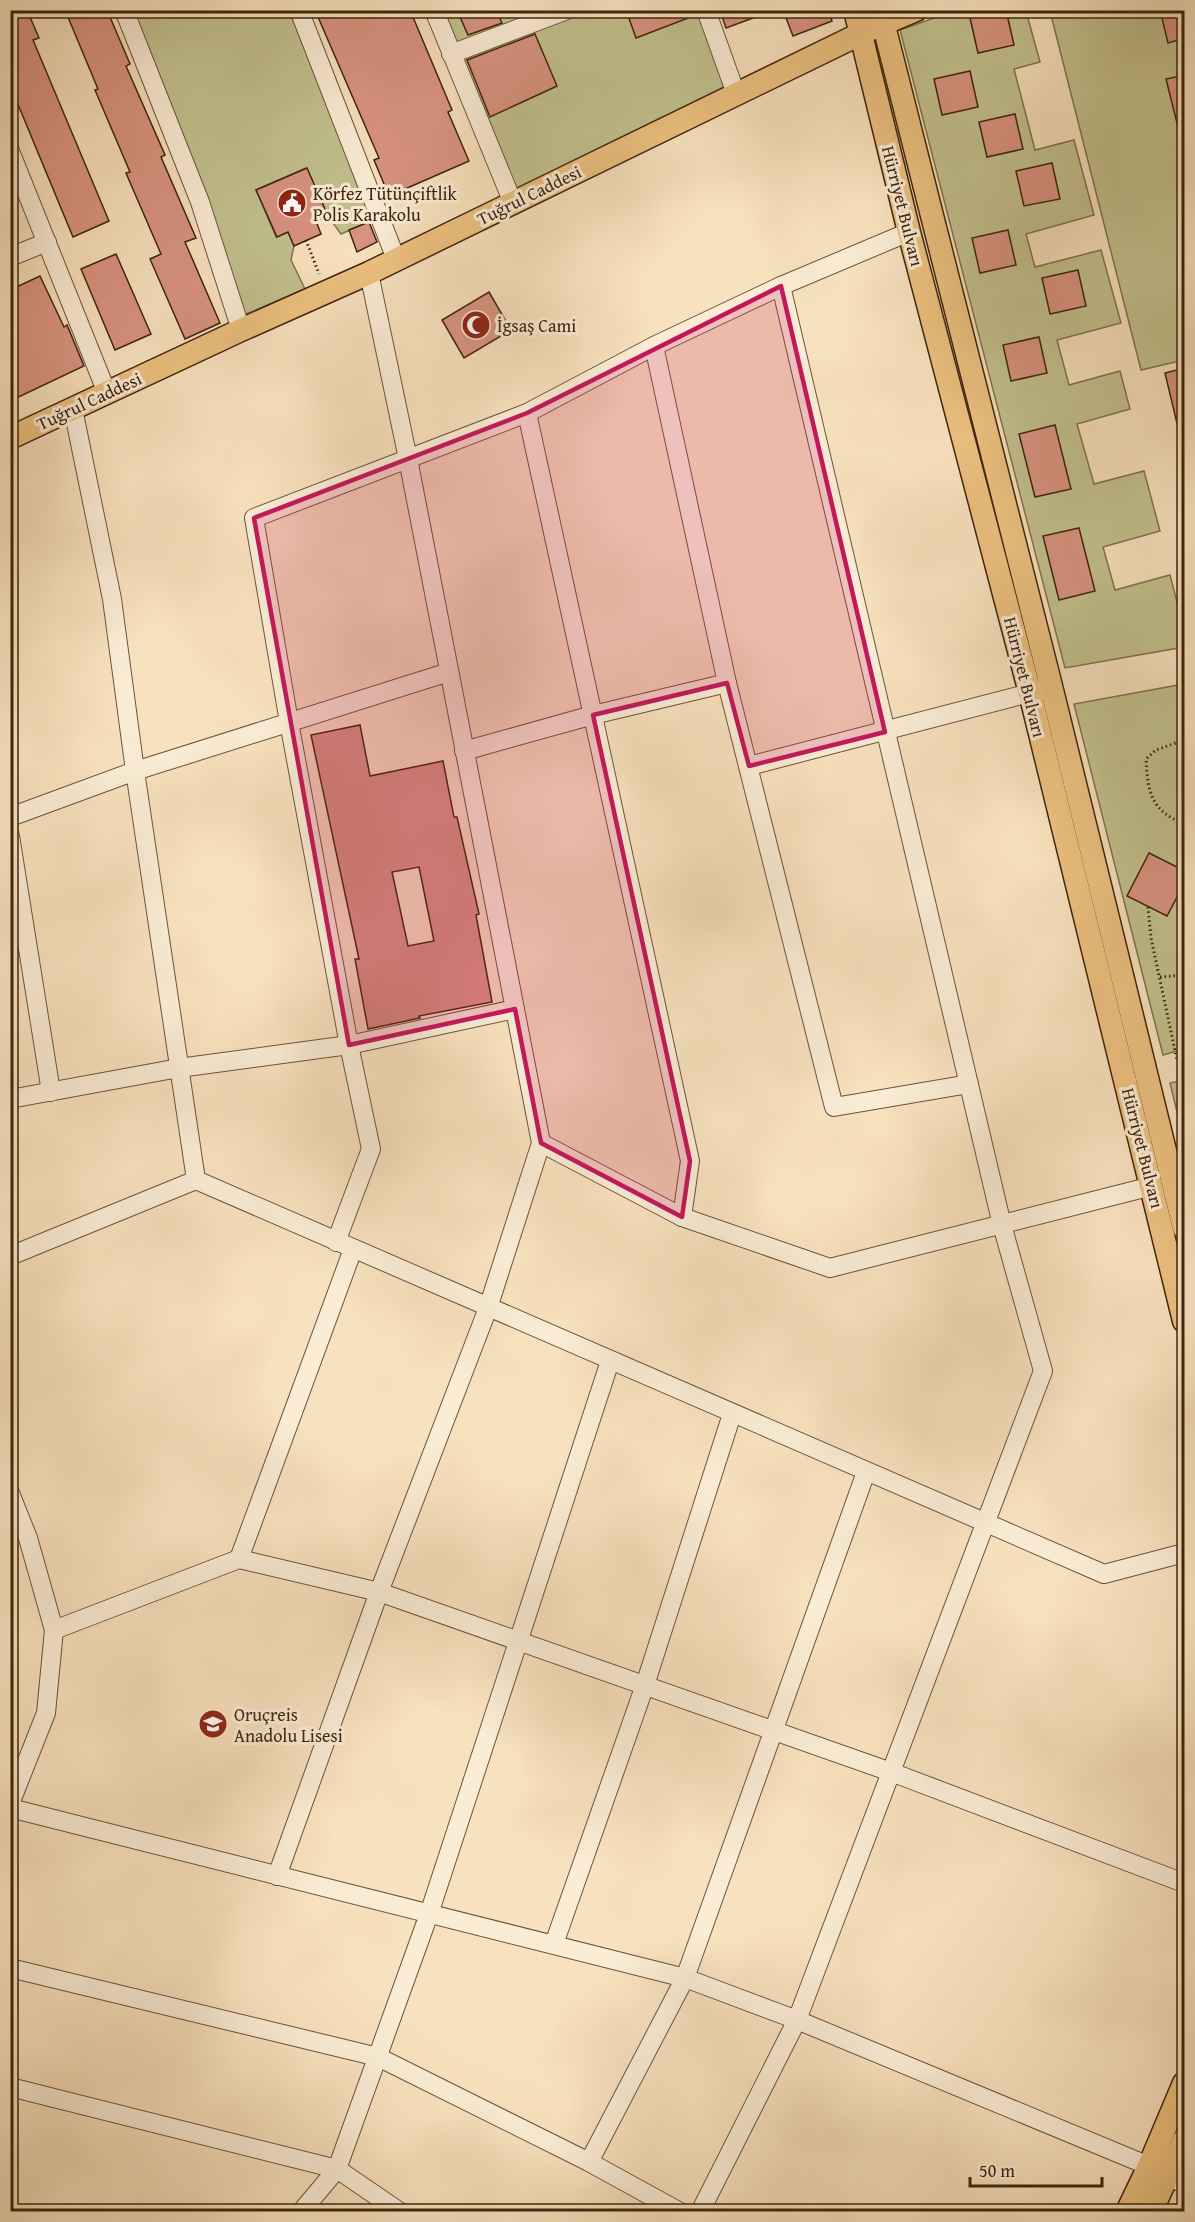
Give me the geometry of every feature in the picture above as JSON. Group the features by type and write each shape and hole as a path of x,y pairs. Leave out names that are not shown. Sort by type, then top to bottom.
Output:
{"main road":[{"name":"Hürriyet Bulvarı","path":"855,10 909,232 1040,690 1185,1228"},
{"name":"Tuğrul Caddesi","path":"10,438 369,273 862,33 882,17 916,10"},
{"name":"Hürriyet Bulvarı","path":"882,17 1185,1321"},
{"path":"1127,2211 1167,2176 1185,2084"},
{"path":"1151,2211 1185,2140"}],"street":[{"path":"124,10 200,202 241,330"},
{"path":"299,10 396,259"},
{"path":"434,10 513,203"},
{"path":"451,54 567,10"},
{"path":"706,10 736,94"},
{"path":"10,151 107,393"},
{"path":"239,1559 344,1246 371,1149 349,1045 289,722 254,518 527,413 654,346 781,286 909,232"},
{"path":"10,257 47,242"},
{"path":"277,1876 379,1592 488,1308 541,1143 408,459 369,273"},
{"path":"700,2211 797,2020 1043,1371 1002,1225 781,286"},
{"path":"654,346 727,683 834,1107 969,1084"},
{"path":"73,408 112,599 135,771 196,1180"},
{"path":"527,413 690,1161 682,1217"},
{"path":"10,817 135,771 449,672"},
{"path":"464,751 592,715 727,683"},
{"path":"749,766 1040,690"},
{"path":"10,836 51,1092"},
{"path":"10,1099 179,1068 349,1045 515,1009"},
{"path":"541,1143 682,1217 830,1268 1152,1186"},
{"path":"10,1256 196,1180 1104,1574 1185,1553"},
{"path":"301,2211 337,2169 378,2057 429,1914 610,1361"},
{"path":"554,1944 645,1685 732,1414"},
{"path":"589,2162 685,1978 866,1472"},
{"path":"10,1493 28,1538 54,1630 46,1713 10,1806 277,1876 685,1978 797,2020 1167,2176"},
{"path":"54,1630 239,1559 379,1592 891,1772 1185,1883"},
{"path":"10,1968 378,2057 589,2162 680,2211"},
{"path":"10,2087 337,2169 400,2211"}],"path":[{"path":"306,240 324,293"},
{"path":"1185,740 1156,750 1146,759 1147,779 1154,804 1172,819 1185,824"},
{"path":"1148,907 1151,938 1177,1060"},
{"path":"1160,977 1185,975"}],"highlighted area":[{"path":"781,286 885,732 749,766 727,683 593,715 690,1161 682,1217 541,1143 515,1009 349,1045 254,518 527,413"}],"shaded area":[{"path":"124,11 299,11 380,217 341,234 328,216 306,168 256,190 276,237 288,232 294,246 291,260 305,289 237,318"},
{"path":"434,11 706,11 736,94 513,203"},
{"path":"954,11 1026,11 1040,62 1014,69 1035,150 1074,140 1094,215 1026,234 1035,267 1101,250 1121,323 1057,340 1069,385 1120,371 1130,409 1077,424 1094,484 1144,471 1160,531 1103,547 1115,590 1170,575 1184,629 1184,647 1065,668 900,30"},
{"path":"1050,11 1184,11 1184,360 1141,370"},
{"path":"1184,684 1184,1049 1163,1055 1074,704"},
{"path":"1184,1080 1184,1141 1170,1083"}],"building":[{"path":"10,10 27,10 39,38 33,40 109,221 73,237 10,85"},
{"path":"65,10 107,10 130,64 126,66 165,155 161,157 196,238 185,242 220,323 185,339 150,259 161,254 126,173 130,172 95,90 98,89"},
{"path":"315,10 410,10 452,110 448,112 469,161 389,196 374,160 379,158"},
{"path":"457,10 496,10 502,23 468,35"},
{"path":"626,10 695,10 696,15 636,38"},
{"path":"720,10 768,10 769,12 726,28"},
{"path":"783,10 828,10 832,21 793,36"},
{"path":"1006,10 1014,45 978,53 970,18"},
{"path":"1160,10 1185,10 1185,38 1168,43"},
{"path":"535,34 557,86 490,117 467,60"},
{"path":"970,71 978,107 942,115 934,79"},
{"path":"1185,75 1185,130 1179,131 1166,79"},
{"path":"1015,114 1023,149 987,157 979,122"},
{"path":"1052,163 1060,199 1024,206 1016,171"},
{"name":"Körfez Tütünçiftlik Polis Karakolu","path":"307,168 328,216 316,221 321,234 294,246 288,232 277,237 256,190"},
{"path":"369,222 377,242 357,252 349,230"},
{"path":"1008,230 1016,265 980,273 972,238"},
{"path":"116,254 151,334 115,350 81,269"},
{"path":"1078,270 1086,306 1050,314 1042,278"},
{"path":"40,276 64,327 67,325 84,366 10,401 10,290"},
{"name":"İgsaş Cami","path":"489,292 511,330 464,358 442,320"},
{"path":"1039,337 1047,373 1011,381 1003,345"},
{"path":"1185,368 1185,431 1179,432 1165,373"},
{"path":"1055,425 1071,489 1035,497 1019,434"},
{"path":"1079,528 1095,591 1059,600 1043,536"},
{"path":"360,725 370,776 443,761 454,817 457,817 479,914 476,915 492,1002 419,1016 420,1018 368,1029 355,959 359,959 311,735","holes":["419,867 434,941 408,946 392,872"]},
{"path":"1149,853 1185,871 1185,882 1167,916 1127,896"}],"place":[{"name":"Körfez Tütünçiftlik Polis Karakolu","path":"292,203"},
{"name":"İgsaş Cami","path":"476,325"},
{"name":"Oruçreis Anadolu Lisesi","path":"213,1724"}]}
